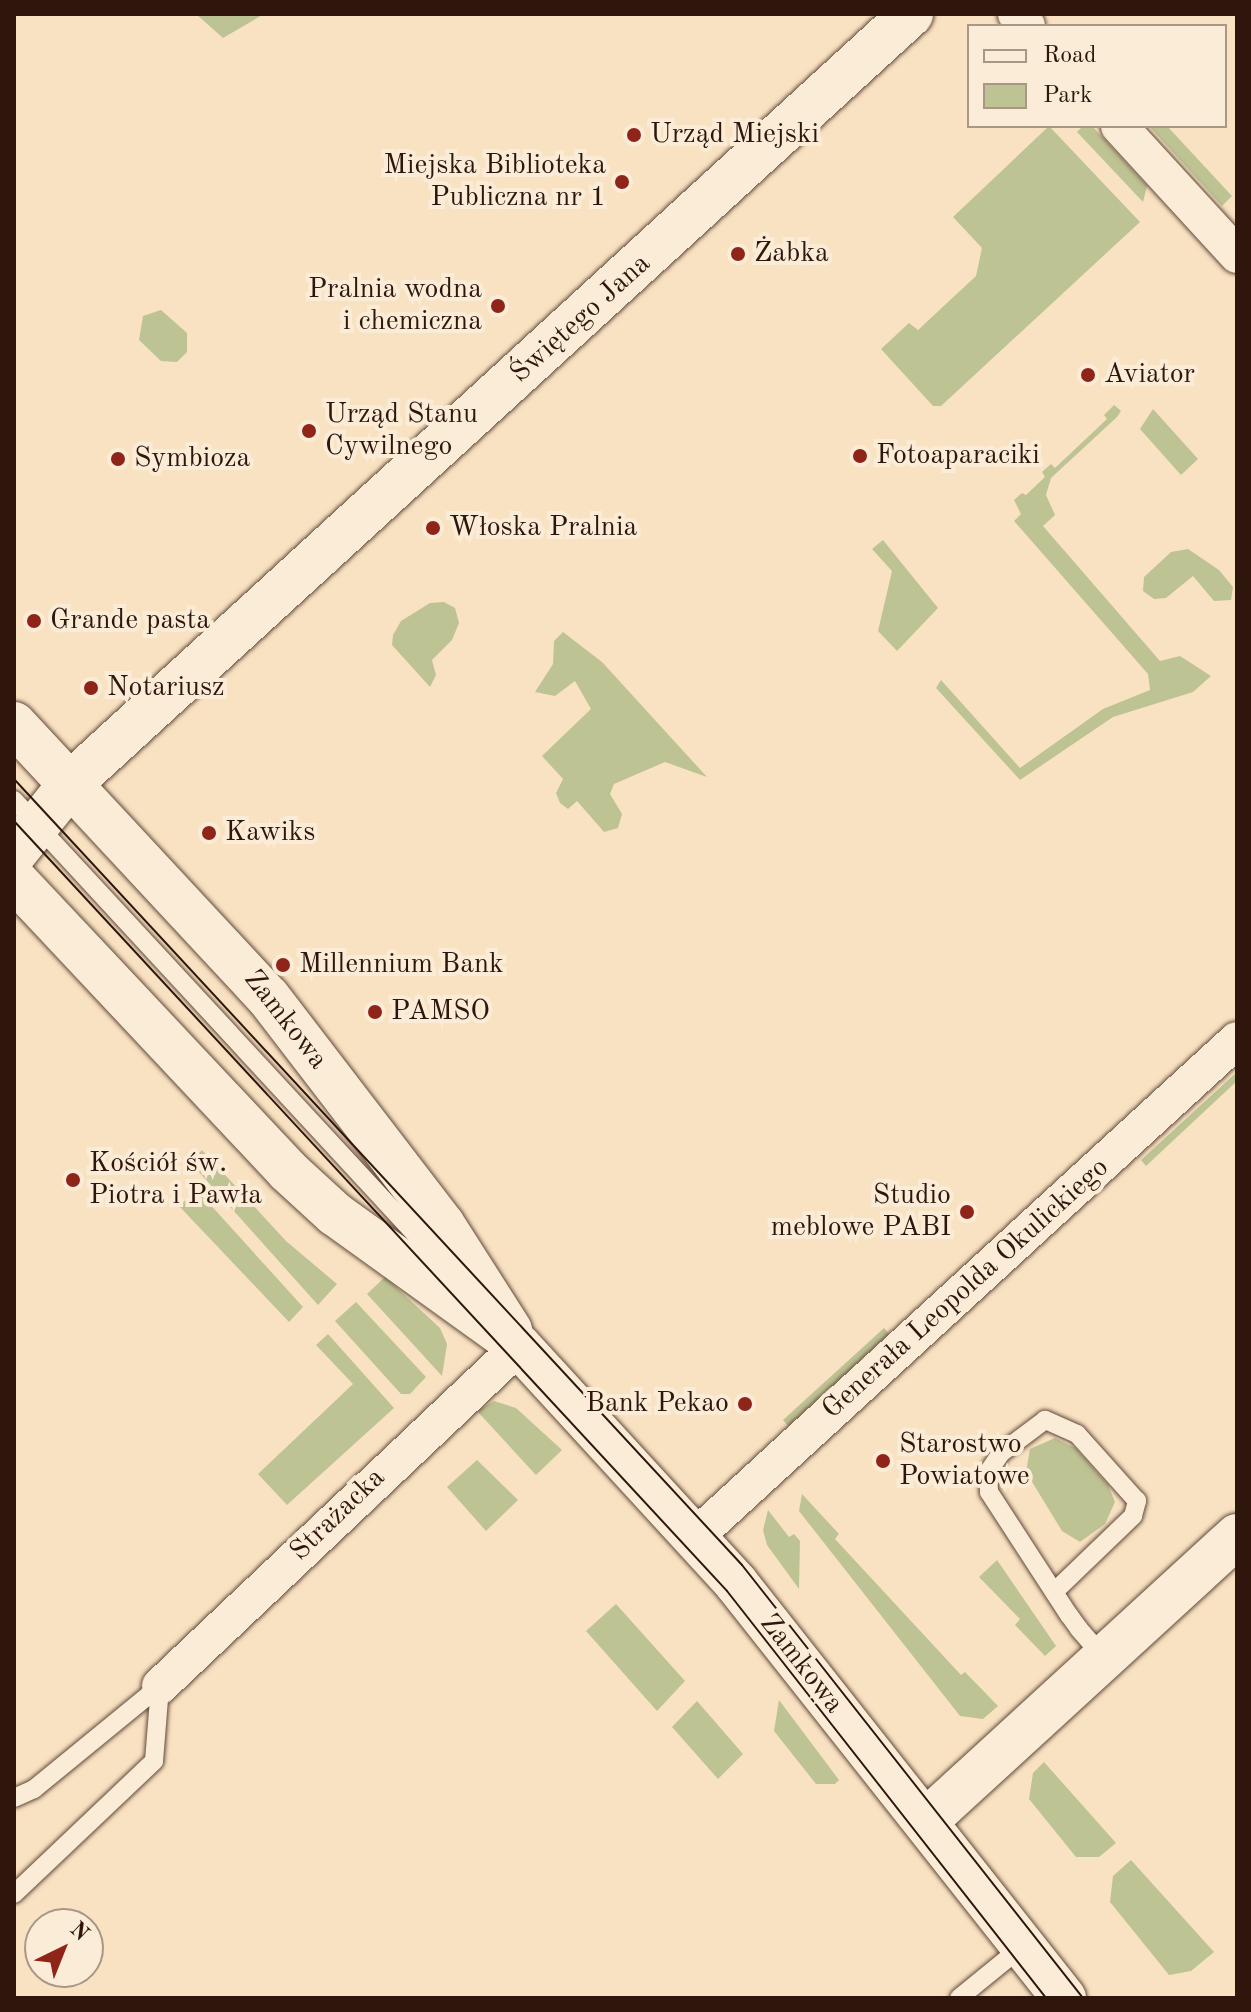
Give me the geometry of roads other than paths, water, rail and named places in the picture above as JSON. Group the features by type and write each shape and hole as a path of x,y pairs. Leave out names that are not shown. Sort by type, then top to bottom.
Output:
{"street":[{"name":"Świętego Jana","path":"22,826 911,14"},
{"path":"1121,128 1237,255"},
{"name":"Zamkowa","path":"14,724 276,1007 479,1273 519,1346"},
{"name":"Zamkowa","path":"14,879 288,1171 335,1214 519,1346 695,1537 926,1821 1064,1998"},
{"name":"Generała Leopolda Okulickiego","path":"695,1537 1237,1040"},
{"name":"Strażacka","path":"160,1686 519,1346"},
{"path":"926,1821 1237,1536"}],"lane":[{"path":"22,826 519,1346"},
{"path":"1054,1592 1133,1516 1137,1501 1077,1434 1045,1420 1001,1453 986,1482 1054,1592 1105,1659"},
{"path":"14,1798 34,1789 160,1686"},
{"path":"14,1894 154,1761 160,1686"},
{"path":"959,1998 1023,1946"}],"tram line":[{"path":"14,779 742,1565 1083,1998"},
{"path":"14,821 727,1591 1046,1998"}],"place":[{"name":"Urząd Miejski","path":"634,135"},
{"name":"Miejska Biblioteka Publiczna nr 1","path":"622,182"},
{"name":"Żabka","path":"738,254"},
{"name":"Pralnia wodna i chemiczna","path":"498,306"},
{"name":"Aviator","path":"1088,375"},
{"name":"Urząd Stanu Cywilnego","path":"309,431"},
{"name":"Fotoaparaciki","path":"860,456"},
{"name":"Symbioza","path":"118,459"},
{"name":"Włoska Pralnia","path":"433,528"},
{"name":"Grande pasta","path":"34,621"},
{"name":"Notariusz","path":"91,688"},
{"name":"Kawiks","path":"209,833"},
{"name":"Millennium Bank","path":"283,965"},
{"name":"PAMSO","path":"375,1012"},
{"name":"Kościół św. Piotra i Pawła","path":"73,1180"},
{"name":"Studio meblowe PABI","path":"967,1212"},
{"name":"Bank Pekao","path":"745,1404"},
{"name":"Starostwo Powiatowe","path":"883,1461"}]}
